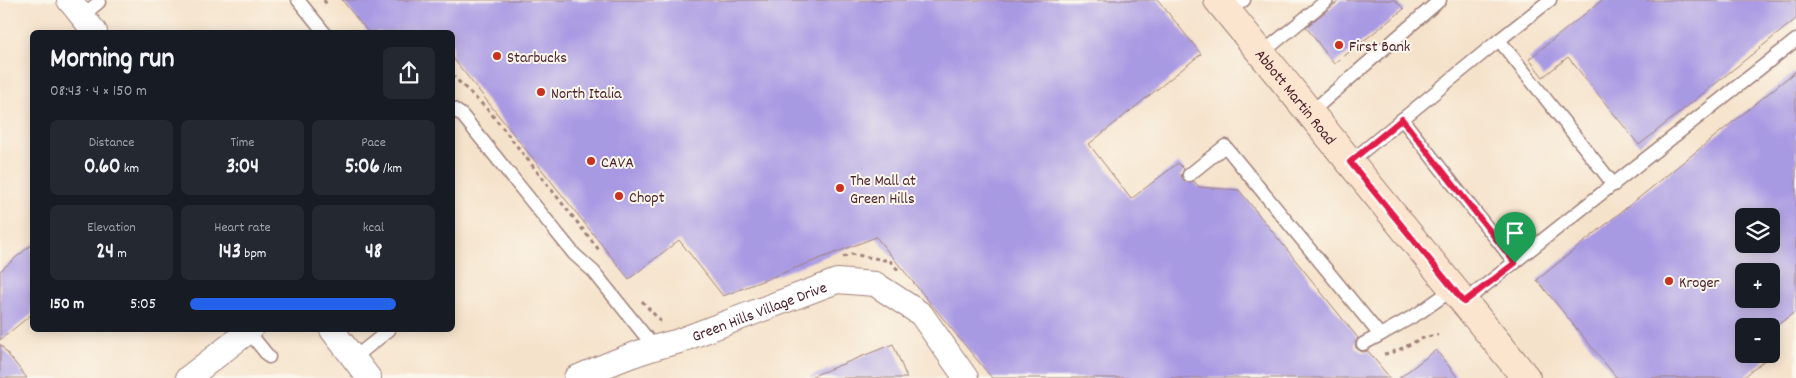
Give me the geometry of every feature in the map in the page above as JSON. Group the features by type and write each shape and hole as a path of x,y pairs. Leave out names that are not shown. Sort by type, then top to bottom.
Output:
{"main road":[{"name":"Abbott Martin Road","path":"1230,4 1262,53 1526,378"}],"street":[{"name":"Green Hills Village Drive","path":"576,378 621,358 676,342 837,280 875,284 921,314 966,378"},
{"path":"196,376 248,332"},
{"path":"334,332 369,378"}],"lane":[{"path":"298,0 322,30"},
{"path":"1262,53 1327,0"},
{"path":"1310,113 1440,0"},
{"path":"1350,162 1499,40 1534,5 1550,0"},
{"path":"1499,40 1614,185"},
{"path":"1363,344 1418,313 1459,296 1515,263 1796,40"},
{"path":"455,110 462,116 574,254 594,272 654,347"},
{"path":"1402,119 1515,263"},
{"path":"1189,175 1225,146 1380,335"},
{"path":"250,332 269,357"},
{"path":"354,358 386,332"}],"path":[{"path":"455,78 490,112 602,254"},
{"path":"842,258 850,254 890,261 902,275"},
{"path":"639,297 663,326"},
{"path":"1376,355 1396,352 1420,338 1438,336"}],"building":[{"name":"The Mall at Green Hills","path":"342,0 1158,0 1201,54 1089,144 1131,199 1178,163 1184,169 1181,176 1186,182 1194,181 1199,187 1239,190 1358,338 1355,343 1356,348 1362,352 1368,351 1390,378 992,378 876,237 723,296 679,240 629,279 455,61 455,30 366,30"},
{"name":"First Bank","path":"1340,0 1395,0 1404,9 1334,64 1306,27"},
{"path":"1602,0 1796,0 1796,19 1639,145 1568,57 1543,77 1529,59"},
{"path":"1796,71 1796,311 1780,323 1780,318 1735,318 1735,363 1761,363 1743,378 1617,378 1537,280"},
{"path":"30,246 30,316 0,340 0,271"},
{"path":"0,344 27,378 0,378"},
{"path":"893,344 907,378 810,378 810,377"},
{"path":"1436,350 1458,378 1399,378"}],"place":[{"name":"First Bank","path":"1339,45"},
{"name":"Starbucks","path":"497,56"},
{"name":"North Italia","path":"541,92"},
{"name":"CAVA","path":"591,161"},
{"name":"The Mall at Green Hills","path":"840,188"},
{"name":"Chopt","path":"619,196"},
{"name":"Kroger","path":"1669,281"}],"route":[{"path":"1402,119 1515,263 1464,302 1350,162 1402,119"}]}
